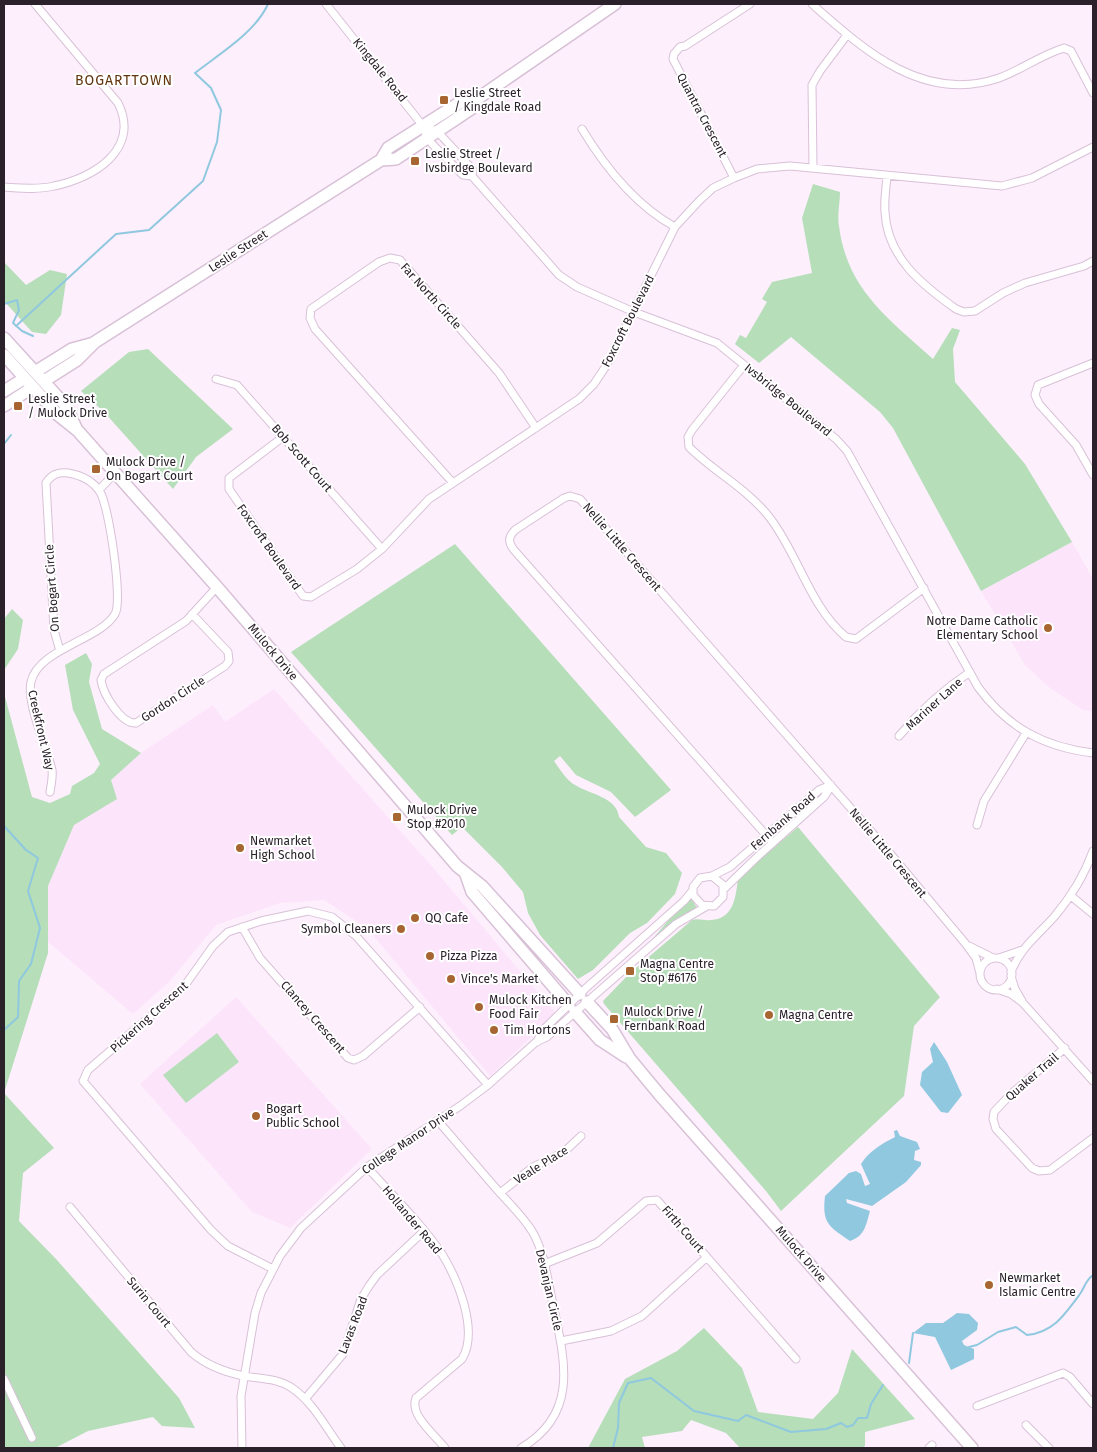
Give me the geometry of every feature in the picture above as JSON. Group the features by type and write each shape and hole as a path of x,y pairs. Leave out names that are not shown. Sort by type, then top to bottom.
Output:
{"main road":[{"name":"Leslie Street","path":"381,160 396,159 471,109 477,99 615,4"},
{"name":"Leslie Street","path":"44,381 77,360 95,342 381,160 388,148 464,100 477,99"},
{"name":"Mulock Drive","path":"4,338 66,406 78,431"},
{"name":"Leslie Street","path":"35,372 72,349 95,342"},
{"name":"Mulock Drive","path":"4,355 58,415 78,431 466,875 482,886 612,1028 630,1059 972,1448"},
{"path":"4,391 24,378"},
{"path":"4,406 33,387"},
{"name":"Mulock Drive","path":"466,875 472,892 600,1040 630,1059"}],"street":[{"path":"4,187 52,187 84,176 109,159 121,146 125,128 123,114 118,103 35,4"},
{"name":"Kingdale Road","path":"326,4 424,126"},
{"name":"Quantra Crescent","path":"734,178 673,59 676,50 680,47 685,46 750,4"},
{"path":"812,4 877,58 920,80 951,85 967,85 1000,78 1064,48 1070,51 1093,93"},
{"path":"812,168 812,85 820,70 847,35"},
{"path":"424,126 437,131"},
{"path":"424,126 427,138"},
{"path":"582,129 597,153 621,183 643,205 675,227"},
{"name":"Ivsbridge Boulevard","path":"437,131 473,170 472,176"},
{"name":"Ivsbridge Boulevard","path":"427,138 463,175 472,176 559,275 578,287 634,312 717,343 818,423 847,451 970,672 989,702 1026,733 1059,747 1093,753"},
{"name":"Foxcroft Boulevard","path":"283,437 229,478 229,489 303,596 310,597 357,569 382,549 420,507 579,399 594,384 606,366 634,312 675,227 713,188 757,169 790,166 887,177 1002,186 1032,178 1093,147"},
{"path":"887,177 885,213 888,231 901,261 912,274 956,309 964,312 975,311 1003,293 1025,283 1084,266 1093,261"},
{"name":"Far North Circle","path":"453,483 315,329 310,318 311,309 379,262 390,258 400,260 499,372 536,428"},
{"path":"1093,363 1038,385 1035,395 1039,404 1076,445 1093,475"},
{"path":"744,364 688,436 689,447 759,506 770,518 820,603 840,632 850,640 856,639 924,588"},
{"name":"Bob Scott Court","path":"216,379 237,384 382,549"},
{"name":"On Bogart Circle","path":"66,473 84,478 99,490 108,511 113,545 116,614 99,628 60,651 54,630 46,483 54,474 66,473"},
{"path":"99,490 115,473"},
{"name":"Nellie Little Crescent","path":"772,843 511,545 509,536 515,530 564,498 570,496 580,499 831,786 965,943 976,958 980,973"},
{"name":"Gordon Circle","path":"192,614 228,652 229,660 225,666 136,723 123,720 102,688 101,680 104,674 186,620 217,588"},
{"name":"Creekfront Way","path":"50,792 53,772 30,690 33,674 60,651"},
{"name":"Mariner Lane","path":"898,736 926,708 970,672"},
{"path":"977,825 984,801 1026,733"},
{"name":"Fernbank Road","path":"712,876 730,867 819,790 831,786"},
{"name":"Fernbank Road","path":"724,889 824,797 831,786"},
{"path":"1022,950 983,964 980,973 986,986 997,989 1006,986 1022,950 1071,896 1085,872 1093,851"},
{"path":"584,998 684,901 700,878 712,876 720,881 724,889 720,901 714,906 698,903 693,890"},
{"path":"1071,896 1093,914"},
{"path":"572,1008 676,924 707,906"},
{"name":"Pickering Crescent","path":"273,1269 228,1246 83,1081 88,1070 183,988 213,946 228,932 286,914 308,911 332,917 356,936 488,1085"},
{"name":"Clancey Crescent","path":"242,927 260,958 348,1058 354,1060 363,1056 420,1007"},
{"name":"Nellie Little Crescent","path":"965,943 996,958"},
{"path":"996,958 1007,962 1011,974"},
{"name":"Quaker Trail","path":"1011,974 1014,989 1023,1003"},
{"name":"Quaker Trail","path":"997,989 1011,994 1023,1003 1093,1081"},
{"name":"College Manor Drive","path":"242,1448 240,1416 244,1376 255,1313 273,1269 301,1228 367,1167 438,1121 488,1085 536,1042 542,1031 572,1008"},
{"name":"Quaker Trail","path":"1065,1048 994,1112 994,1124 999,1133 1032,1168 1039,1171 1050,1170 1093,1138"},
{"name":"Devanjan Circle","path":"438,1121 531,1230 544,1264 561,1341 564,1389 557,1410 547,1429 521,1448"},
{"name":"Veale Place","path":"500,1193 533,1166 564,1152 581,1136"},
{"name":"Hollander Road","path":"367,1167 424,1231 442,1255 451,1272 468,1320 469,1339 467,1351 462,1359 416,1398 414,1404 416,1413 444,1448"},
{"name":"Firth Court","path":"544,1264 598,1243 646,1201 658,1200 796,1359"},
{"name":"Surin Court","path":"70,1207 191,1352 216,1368 244,1376 280,1382 291,1387 305,1399 340,1448"},
{"name":"Lavas Road","path":"305,1399 343,1354 361,1299 369,1286 377,1275 424,1231"},
{"path":"561,1341 611,1331 642,1316 707,1257"},
{"path":"977,1406 1063,1373 1070,1377 1093,1404"},
{"path":"4,1379 32,1438"},
{"path":"1026,1425 1049,1448"}],"shaded area":[{"name":"Notre Dame Catholic Elementary School","path":"1072,542 1093,579 1093,711 1083,710 1050,688 1025,665 981,591"},
{"name":"Newmarket High School","path":"274,689 435,870 556,1014 490,1076 367,928 324,900 280,903 216,925 169,982 133,1014 48,942 48,886 74,825 116,799 111,780 141,753 213,705 225,722"},
{"name":"Bogart Public School","path":"236,997 372,1149 290,1228 252,1212 140,1084"}],"green space":[{"path":"813,184 840,192 838,222 851,268 872,302 886,316 933,359 952,328 960,330 953,349 955,382 1025,464 1072,542 981,591 893,428 880,412 791,337 759,363 735,344 740,335 746,338 767,302 762,299 772,282 812,273 802,218"},
{"path":"4,262 26,285 50,270 67,274 61,315 46,334 32,332 4,301"},
{"path":"148,349 233,429 196,457 173,489 104,412 81,391 129,352"},
{"path":"455,544 671,790 635,817 611,792 576,775 560,756 554,761 572,783 608,800 617,810 619,817 646,847 666,853 682,873 675,894 647,923 630,933 593,970 578,979 540,935 528,913 523,892 502,867 462,827 452,835 291,652"},
{"path":"12,609 23,620 18,649 4,670 4,619"},
{"path":"86,653 92,664 89,682 102,729 141,753 111,780 117,799 74,825 48,886 48,953 4,1093 4,693 32,797 50,803 70,794 72,786 94,773 100,764 73,710 65,665"},
{"name":"Magna Centre","path":"798,827 940,997 914,1026 904,1096 781,1211 603,1001 630,973 692,920 711,920 725,916 735,899 738,878"},
{"path":"691,898 697,908 681,916 644,949 673,915"},
{"path":"217,1033 239,1062 186,1103 163,1075"},
{"path":"4,1093 54,1148 23,1173 19,1221 56,1259 179,1398 195,1428 162,1426 153,1417 88,1431 55,1448 4,1448"},
{"path":"704,1328 742,1368 758,1412 813,1419 838,1393 852,1349 915,1419 865,1432 865,1446 862,1448 740,1448 726,1433 691,1420 682,1431 642,1437 645,1448 588,1448 625,1379 677,1351"}],"water":[{"path":"934,1042 947,1062 962,1095 948,1113 941,1112 920,1085 922,1072 933,1062 930,1049"},
{"path":"897,1130 900,1136 917,1142 920,1149 915,1151 914,1160 921,1162 921,1165 906,1182 872,1206 846,1199 847,1203 870,1211 862,1233 850,1241 828,1223 824,1205 825,1196 849,1173 856,1171 861,1174 865,1186 870,1184 861,1164 872,1152 895,1137 894,1131"},
{"path":"957,1313 969,1314 978,1323 977,1330 962,1341 964,1345 974,1349 974,1359 951,1370 935,1337 913,1333 926,1323 943,1323"}],"waterway":[{"path":"16,326 116,234 149,230 203,181 217,142 221,110 211,88 195,73 246,34 262,15 268,4"},
{"path":"4,304 17,300 19,310 13,323 22,331 33,336"},
{"path":"4,444 11,435"},
{"path":"4,826 26,850 38,858 28,891 40,928 31,964 19,981 18,1017 4,1030"},
{"path":"969,1347 977,1345 998,1332 1016,1327 1027,1335 1051,1327 1069,1309 1093,1275"},
{"path":"909,1363 913,1333"},
{"path":"613,1448 618,1428 619,1403 628,1383 651,1378 694,1411 738,1421 746,1415 791,1432 826,1429 841,1423 847,1427 853,1425 858,1418 867,1418 871,1404 883,1385"}],"place":[{"name":"Leslie Street / Kingdale Road","path":"444,100"},
{"name":"Leslie Street / Ivsbirdge Boulevard","path":"415,161"},
{"name":"Leslie Street / Mulock Drive","path":"18,406"},
{"name":"Mulock Drive / On Bogart Court","path":"96,469"},
{"name":"Notre Dame Catholic Elementary School","path":"1048,628"},
{"name":"Mulock Drive Stop #2010","path":"397,817"},
{"name":"Newmarket High School","path":"240,848"},
{"name":"QQ Cafe","path":"415,918"},
{"name":"Symbol Cleaners","path":"401,929"},
{"name":"Pizza Pizza","path":"430,956"},
{"name":"Magna Centre Stop #6176","path":"630,971"},
{"name":"Vince's Market","path":"451,979"},
{"name":"Mulock Kitchen Food Fair","path":"479,1007"},
{"name":"Magna Centre","path":"769,1015"},
{"name":"Mulock Drive / Fernbank Road","path":"614,1019"},
{"name":"Tim Hortons","path":"494,1030"},
{"name":"Bogart Public School","path":"256,1116"},
{"name":"Newmarket Islamic Centre","path":"989,1285"}],"district":[{"name":"BOGARTTOWN","path":"124,80"}]}
